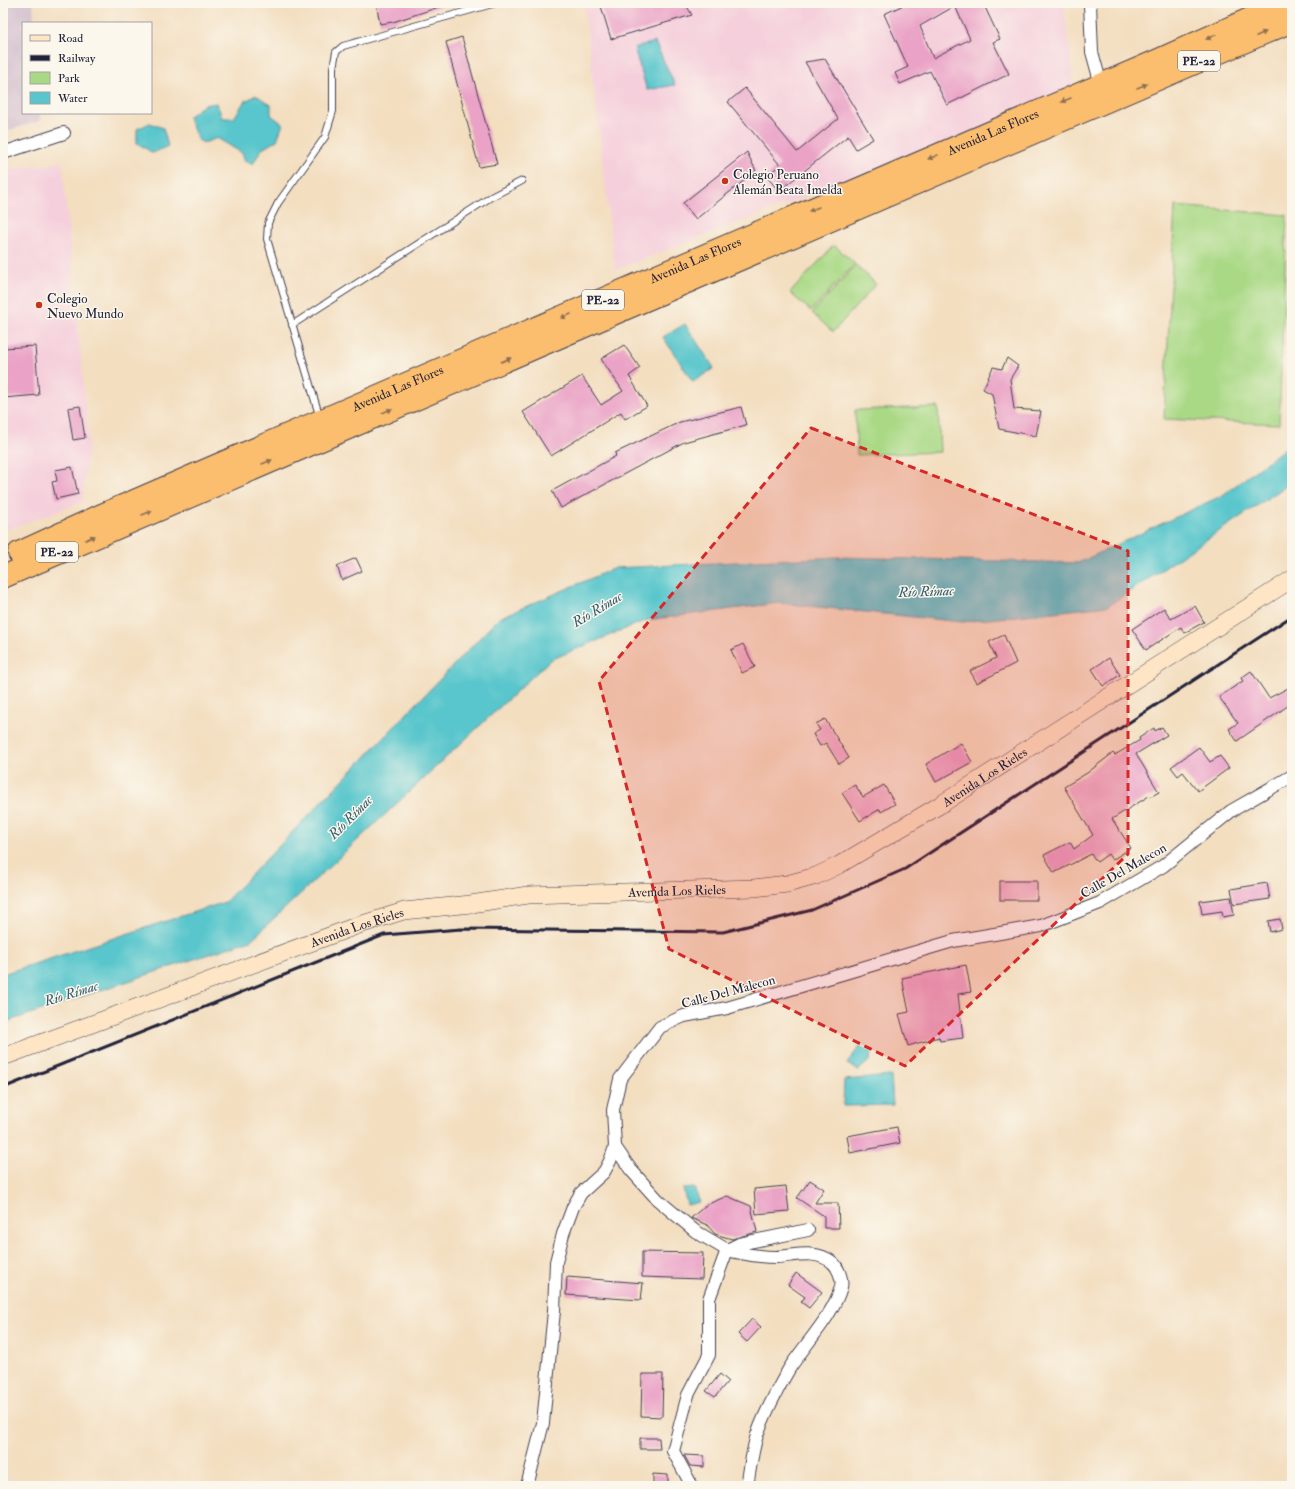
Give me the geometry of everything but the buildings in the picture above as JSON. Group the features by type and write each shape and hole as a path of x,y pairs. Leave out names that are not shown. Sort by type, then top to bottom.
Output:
{"highway":[{"name":"Avenida Las Flores","path":"1104,93 1285,3"},
{"name":"Avenida Las Flores","path":"108,521 1104,93 1292,20"},
{"name":"PE-22","path":"3,560 108,521"},
{"name":"PE-22","path":"3,577 108,521"}],"street":[{"path":"1090,3 1092,52 1104,93"},
{"path":"3,154 64,133"},
{"name":"Avenida Los Rieles","path":"3,1057 356,926 404,912 528,895 754,888 787,884 816,876 940,805 1292,579"},
{"name":"Calle Del Malecon","path":"615,1147 613,1110 620,1079 660,1028 684,1016 727,1008 953,940 1041,926 1100,902 1163,866 1232,811 1292,776"},
{"path":"615,1147 631,1170 658,1200 695,1231 728,1250 750,1255 775,1257 810,1254 820,1256 832,1262 839,1272 841,1285 831,1308 789,1370 762,1422 757,1436 747,1486"},
{"path":"526,1486 543,1423 554,1311 556,1262 561,1241 573,1207 581,1193 604,1172 615,1147"},
{"path":"692,1486 673,1451 688,1395 709,1355 710,1299 728,1250 739,1244 751,1241 808,1230"}],"lane":[{"path":"324,429 267,239 268,223 278,203 325,137 333,111 333,68 336,52 343,46 496,3"},
{"path":"292,325 491,197 522,181"}],"highlighted area":[{"path":"811,428 1128,551 1128,854 905,1066 669,949 599,681"}],"shaded area":[{"path":"3,3 33,3 34,22 22,22 22,114 40,114 40,121 3,132"},
{"name":"Colegio Peruano Alemán Beata Imelda","path":"584,3 1064,3 1075,93 615,270"},
{"name":"Colegio Nuevo Mundo","path":"62,162 89,440 82,502 3,531 3,171"}],"green space":[{"path":"1175,206 1287,215 1279,424 1164,419"},
{"path":"834,245 855,264 811,311 790,293"},
{"path":"856,265 876,284 833,332 812,313"},
{"path":"938,407 940,452 857,455 855,410"}],"water":[{"path":"655,42 675,85 647,90 634,48"},
{"path":"256,95 271,105 271,115 283,124 277,140 261,150 253,164 244,160 242,153 217,138 204,143 198,140 188,117 204,105 217,103 222,118 234,118 244,102"},
{"path":"150,123 163,128 168,146 153,153 137,143 137,129"},
{"path":"685,324 714,368 693,382 663,337"},
{"name":"Río Rímac","path":"1292,443 1292,482 1108,606 962,622 779,603 647,620 550,660 251,940 3,1023 3,974 225,902 499,618 615,568 837,557 1078,563 1223,495"},
{"path":"859,1047 871,1051 870,1060 859,1070 847,1064"},
{"path":"891,1076 893,1105 843,1106 844,1080"},
{"path":"694,1188 700,1202 687,1205 683,1189"}],"railway":[{"path":"3,1088 384,935 461,929 723,932 812,910 905,869 1292,616"}],"place":[{"name":"Colegio Peruano Alemán Beata Imelda","path":"725,181"},
{"name":"Colegio Nuevo Mundo","path":"39,305"}]}
